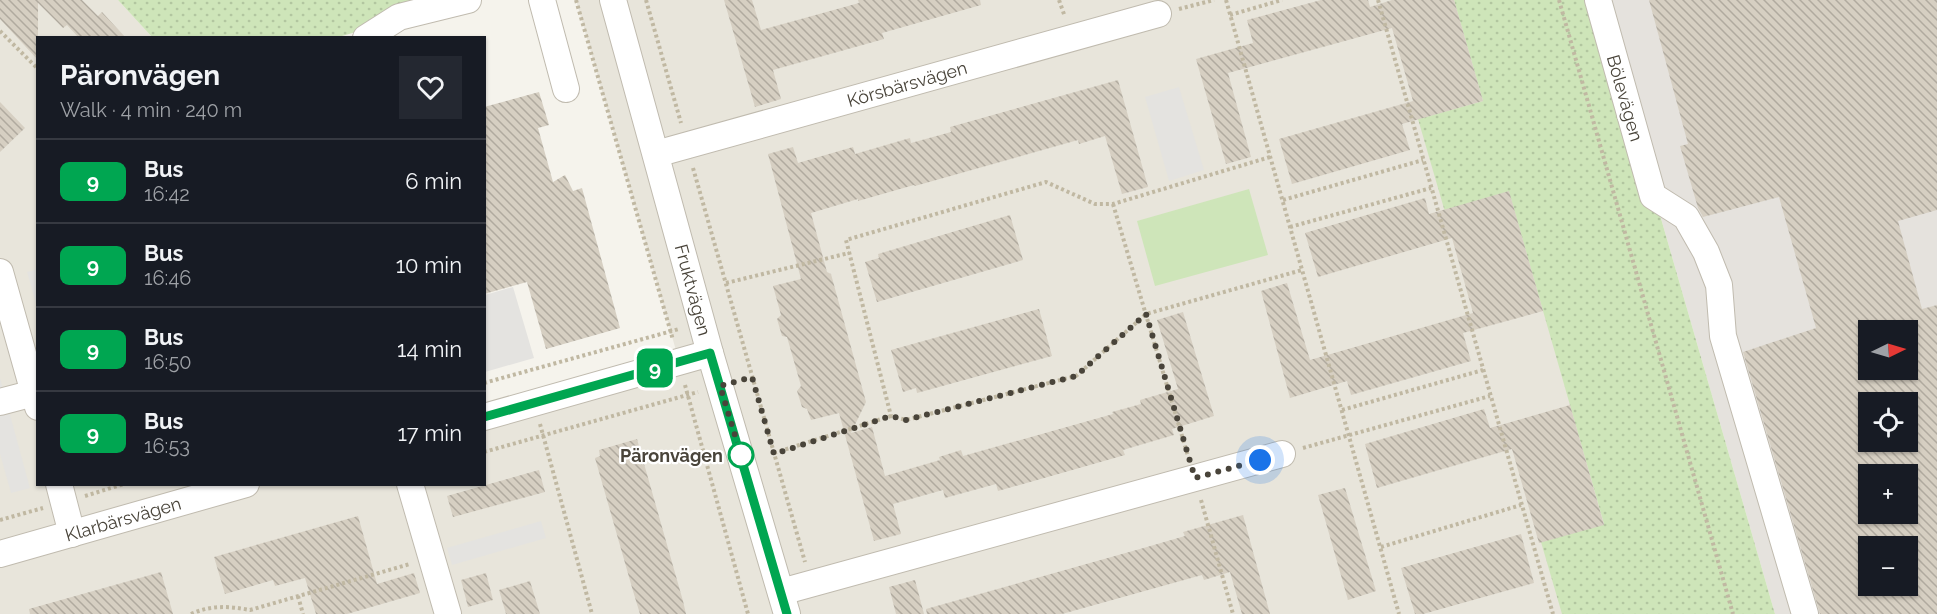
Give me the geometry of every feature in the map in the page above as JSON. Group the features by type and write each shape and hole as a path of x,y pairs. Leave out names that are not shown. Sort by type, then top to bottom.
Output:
{"street":[{"path":"369,36 399,17 468,0"},
{"path":"542,0 566,89"},
{"name":"Fruktvägen","path":"613,0 702,325 784,603"},
{"name":"Bölevägen","path":"1598,0 1653,196 1686,217 1706,252 1719,285 1723,336 1805,614"},
{"name":"Körsbärsvägen","path":"656,154 1158,14"},
{"path":"0,272 36,400 0,402"},
{"path":"486,416 710,353"},
{"path":"784,603 811,584 1282,454"},
{"path":"60,486 72,534"},
{"name":"Klarbärsvägen","path":"0,554 239,486"},
{"path":"411,486 448,614"}],"path":[{"path":"576,0 679,361 748,614"},
{"path":"645,0 811,584"},
{"path":"1158,14 1214,0"},
{"path":"1226,0 1400,614"},
{"path":"1230,15 1282,0"},
{"path":"1378,0 1553,614"},
{"path":"1559,0 1734,614"},
{"path":"0,31 36,67"},
{"path":"891,416 846,240 1046,182 1095,204 1113,204 1270,157"},
{"path":"1282,201 1423,160"},
{"path":"1290,227 1431,188"},
{"path":"1113,204 1233,614"},
{"path":"726,283 849,253"},
{"path":"774,454 891,416 906,420 1076,376 1146,314 1302,270"},
{"path":"486,382 670,331 702,325"},
{"path":"1342,410 1483,370"},
{"path":"486,451 752,377"},
{"path":"1282,454 1490,396"},
{"path":"534,403 592,614"},
{"path":"1381,547 1521,505"},
{"path":"191,614 203,609 228,606 250,610 431,557"},
{"path":"298,596 303,614"}],"shaded area":[{"path":"0,0 118,0 151,36 36,36 36,486 486,486 486,417 679,361 576,0 1507,0 1680,614 0,614"},
{"path":"1598,0 1937,0 1937,614 1775,614"},
{"path":"1179,87 1204,170 1169,181 1145,97"},
{"path":"36,270 36,304 27,272"},
{"path":"513,287 534,358 486,372 486,295"},
{"path":"0,378 30,488 11,493 0,454"},
{"path":"541,521 546,538 452,565 447,548"}],"green space":[{"path":"118,0 468,0 342,36 151,36"},
{"path":"1454,0 1598,0 1775,614 1562,614 1541,542 1604,524 1509,192 1445,212 1418,119 1483,101"},
{"path":"1249,189 1268,255 1155,286 1137,221"}],"building":[{"path":"0,0 82,0 98,16 102,12 124,36 77,36 67,25 63,28 38,3 36,58 0,19"},
{"path":"724,0 752,0 761,30 859,3 858,0 980,0 981,5 882,33 884,39 773,70 781,99 755,107"},
{"path":"1321,0 1368,0 1370,7 1392,0 1454,0 1483,101 1402,124 1410,150 1292,184 1279,139 1413,101 1392,28 1228,73 1251,157 1226,164 1196,59 1253,43 1247,20"},
{"path":"1649,0 1937,0 1937,210 1898,221 1922,309 1937,305 1937,614 1820,614 1743,352 1816,328 1779,197 1703,217 1698,208 1680,146 1688,144"},
{"path":"1118,80 1148,187 1122,194 1105,136 1079,144 1078,140 811,213 827,272 831,274 866,402 851,433 872,427 885,476 940,460 939,457 961,450 963,456 1141,404 1140,400 1178,389 1157,320 1183,312 1214,416 1172,429 1174,435 1123,450 1125,455 998,491 996,484 945,498 943,490 893,504 901,534 874,541 839,413 811,420 807,409 802,407 797,391 801,386 787,337 782,336 777,319 781,315 773,286 801,279 768,154 793,147 798,163 853,147 855,154 910,138 911,143 951,132 950,127"},
{"path":"539,92 549,125 538,128 553,182 565,175 573,191 582,188 620,328 546,349 527,282 486,293 486,106"},
{"path":"0,102 25,128 0,152"},
{"path":"1509,191 1543,311 1463,333 1471,361 1351,395 1347,381 1290,398 1261,291 1287,283 1310,360 1473,313 1452,238 1318,277 1305,233 1425,198 1429,214"},
{"path":"1010,215 1023,260 877,302 865,262 879,258 878,254"},
{"path":"1039,309 1052,356 917,393 916,388 903,392 891,350"},
{"path":"1570,405 1604,525 1539,543 1512,449 1377,488 1365,444 1484,409 1490,428"},
{"path":"637,439 686,614 640,614 595,458 600,456 599,450"},
{"path":"539,470 545,492 453,517 447,496"},
{"path":"1345,488 1376,591 1348,600 1318,495"},
{"path":"1243,515 1270,614 1242,614 1230,572 1204,580 1202,575 1062,614 927,614 926,609 1185,536 1183,532"},
{"path":"358,516 377,584 414,573 420,593 347,614 316,614 305,578 275,586 273,580 225,594 214,557"},
{"path":"1521,534 1534,583 1423,614 1415,614 1401,568"},
{"path":"161,572 173,614 30,614 29,609"},
{"path":"486,573 493,600 468,607 461,580"},
{"path":"915,580 924,614 896,614 889,587"},
{"path":"530,581 540,614 506,614 499,590"}],"bus line":[{"name":"9","path":"486,416 710,353 787,614"}],"place":[{"name":"Päronvägen","path":"741,455"}],"route":[{"path":"741,455 720,386 752,377 774,454 891,416 906,420 1076,376 1146,314 1195,478 1260,460"}]}
